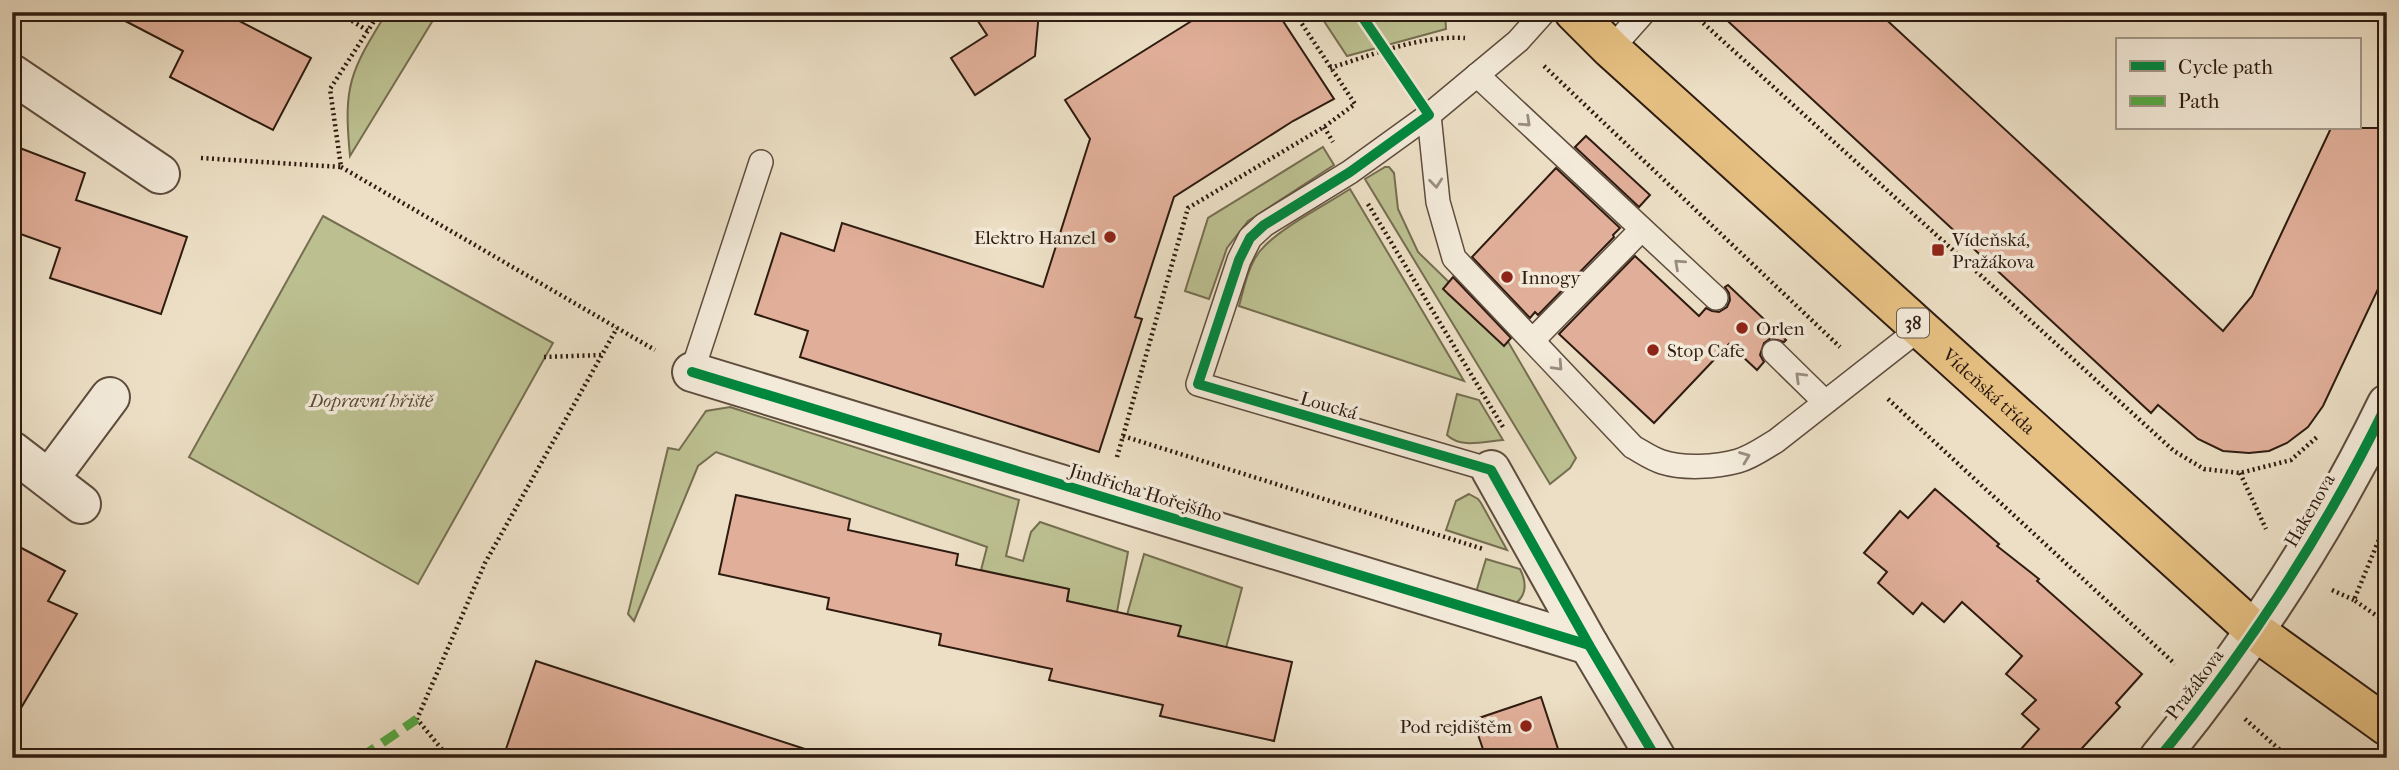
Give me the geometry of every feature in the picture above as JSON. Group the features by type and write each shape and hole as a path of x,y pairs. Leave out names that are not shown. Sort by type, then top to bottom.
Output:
{"main road":[{"name":"Vídeňská třída","path":"1574,12 1919,329 2255,631 2387,726"}],"street":[{"path":"12,74 160,174"},
{"name":"Jindřicha Hořejšího","path":"692,372 1589,645"},
{"path":"49,479 110,397"},
{"name":"Hakenova","path":"2255,631 2366,448 2387,404"},
{"path":"12,451 81,504"},
{"name":"Loucká","path":"1491,470 1656,758"},
{"name":"Pražákova","path":"2159,758 2211,694 2255,631"}],"lane":[{"name":"Loucká","path":"1491,470 1198,384 1239,260 1250,238 1264,225 1350,172 1429,115 1518,41 1544,12"},
{"path":"1611,48 1644,12"},
{"path":"1477,75 1716,298"},
{"path":"1429,115 1438,202 1454,258 1633,447 1662,462 1683,466 1739,461 1776,440 1919,329"},
{"path":"692,372 761,162"},
{"path":"1533,340 1641,230"},
{"path":"1774,352 1825,402"}],"path":[{"path":"338,12 368,31"},
{"path":"341,167 330,89 380,12"},
{"path":"1106,498 1188,208 1324,127 1355,104 1294,12"},
{"path":"1691,12 2174,451 2204,469 2240,473 2291,460 2311,444 2326,426 2366,448"},
{"path":"1379,41 1429,115"},
{"path":"160,174 173,156 341,167 692,372"},
{"path":"449,758 417,719 485,564 617,328"},
{"path":"544,357 601,355"},
{"path":"1124,436 1488,550"},
{"path":"2387,520 2354,600 2387,623"}],"green space":[{"path":"387,12 438,12 350,156 348,112 352,80 357,65"},
{"path":"1318,12 1445,12 1446,29 1347,56"},
{"path":"1323,147 1334,165 1248,221 1227,248 1209,299 1185,291 1208,218"},
{"path":"1389,167 1394,173 1398,209 1418,252 1454,287 1448,294 1484,327 1503,333 1576,458 1570,468 1550,484 1365,179"},
{"path":"1350,189 1464,381 1239,306 1249,270 1268,242"},
{"name":"Dopravní hřiště","path":"323,216 553,343 418,584 189,457"},
{"path":"1457,394 1479,400 1503,440 1466,443 1447,435"},
{"path":"730,407 1019,500 1006,556 1023,561 1031,532 1040,522 1128,552 1117,612 1067,601 1069,589 981,570 987,547 716,452 698,466 634,621 628,614 668,448 679,450 706,411"},
{"path":"1469,494 1481,503 1507,550 1446,530 1456,501"},
{"path":"1144,554 1242,588 1226,648 1177,637 1127,615"},
{"path":"1486,559 1520,569 1525,588 1522,597 1515,604 1479,599 1477,589"}],"building":[{"path":"108,12 222,12 311,58 273,130 170,77 183,51"},
{"path":"972,12 1039,12 1035,56 975,95 951,58 987,35"},
{"name":"Elektro Hanzel","path":"1206,12 1277,12 1334,99 1293,121 1174,197 1135,317 1142,319 1099,452 800,357 808,331 755,314 781,233 834,251 842,223 1043,287 1090,139 1065,100"},
{"path":"1718,12 1878,12 2223,331 2252,296 2330,130 2387,128 2387,270 2323,406 2308,427 2287,443 2269,451 2223,451 2198,439 2158,405 2151,413"},
{"path":"1586,136 1650,195 1639,207 1575,147"},
{"path":"12,145 85,173 76,200 187,237 161,314 50,278 60,248 12,231"},
{"path":"1556,168 1620,228 1538,315 1535,312 1530,318 1472,257"},
{"name":"Stop Cafe","path":"1635,256 1699,316 1706,308 1719,312 1727,307 1730,300 1725,287 1728,285 1786,340 1784,342 1771,338 1764,343 1760,355 1764,362 1757,370 1729,344 1654,423 1559,334"},
{"path":"1453,277 1511,338 1504,346 1443,289"},
{"path":"1935,489 1999,544 1997,546 2039,579 2037,581 2142,674 2116,703 2120,707 2073,758 2013,758 2039,729 2022,714 2036,700 2006,674 2022,656 1962,602 1944,622 1922,603 1913,614 1878,583 1887,572 1864,553 1900,511 1908,518"},
{"path":"736,495 850,519 848,530 958,554 956,565 1069,589 1067,601 1181,626 1178,636 1292,662 1274,741 1160,716 1163,705 1049,680 1052,669 939,645 941,634 827,609 829,598 719,574"},
{"path":"12,543 65,571 48,601 77,614 12,723"},
{"path":"536,661 808,750 807,758 533,758 506,749"},
{"path":"1541,697 1561,758 1486,758 1473,720"}],"marked path":[{"path":"360,758 417,719"}],"cycle path":[{"path":"1359,12 1429,115 1350,172 1264,225 1250,238 1239,260 1198,384 1491,470 1656,758"},
{"path":"692,372 1589,645"},
{"path":"2159,758 2224,674 2284,587 2338,497 2387,404"}],"place":[{"name":"Elektro Hanzel","path":"1110,237"},
{"name":"Vídeňská, Pražákova","path":"1938,250"},
{"name":"Innogy","path":"1507,277"},
{"name":"Orlen","path":"1742,328"},
{"name":"Stop Cafe","path":"1653,350"},
{"name":"Pod rejdištěm","path":"1526,726"}]}
